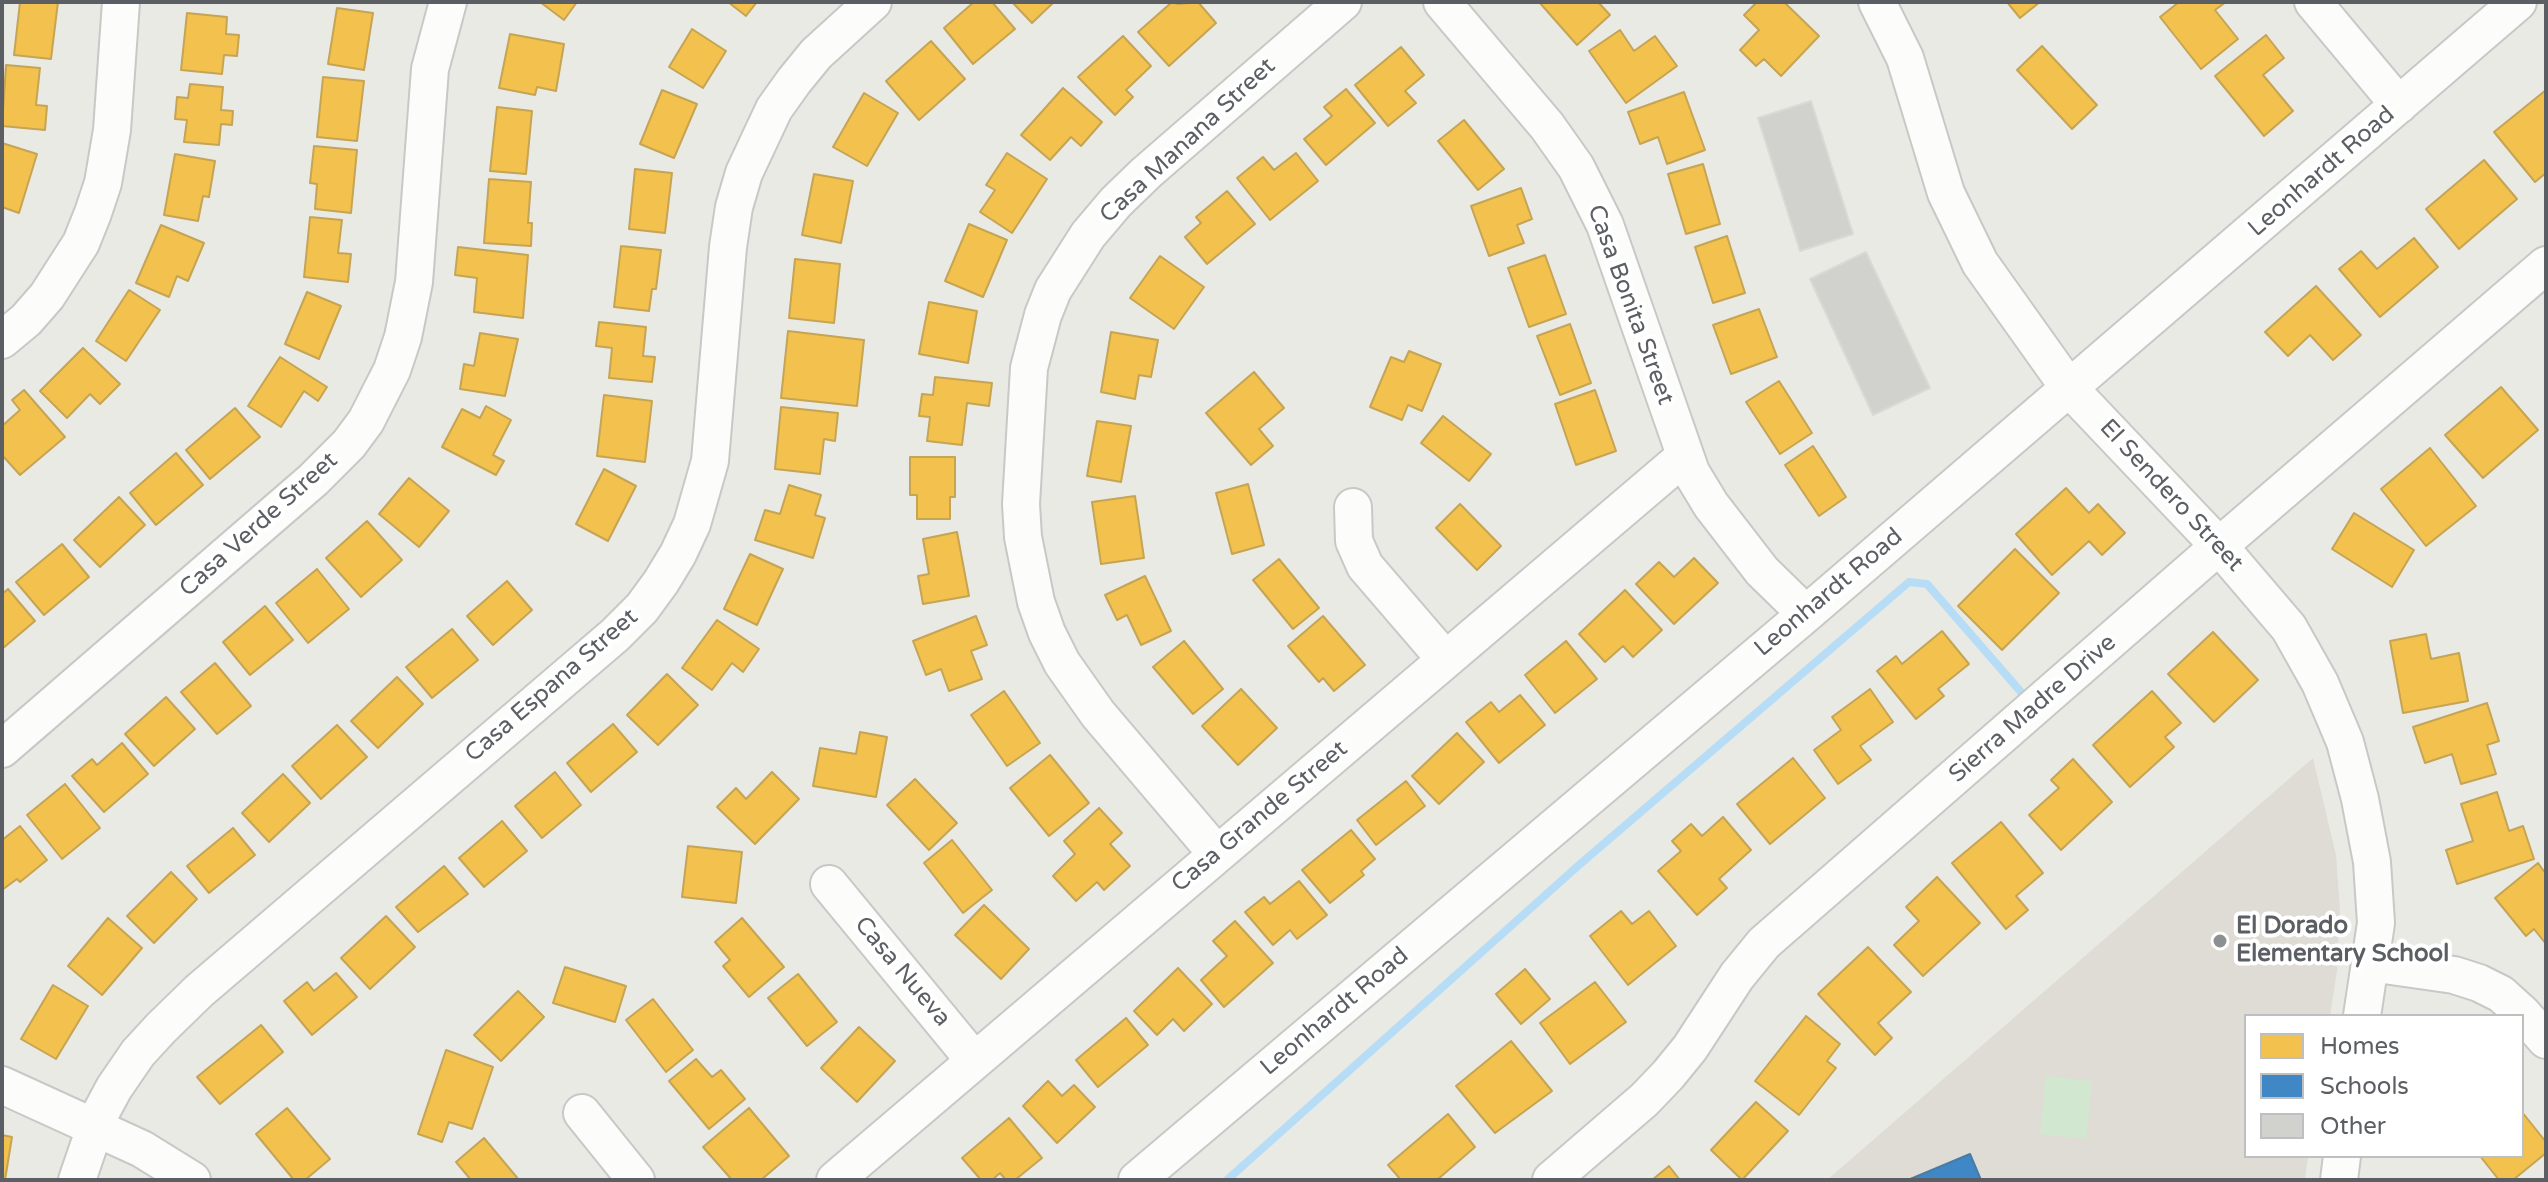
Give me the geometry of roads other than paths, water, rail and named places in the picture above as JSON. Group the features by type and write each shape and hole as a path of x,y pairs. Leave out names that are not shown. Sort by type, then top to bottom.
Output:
{"street":[{"path":"2,340 26,320 65,270 93,213 103,183 112,130 121,2"},
{"name":"Casa Verde Street","path":"2,749 313,480 349,444 366,421 392,370 403,337 414,282 430,69 448,2"},
{"name":"Casa Espana Street","path":"77,1180 94,1126 114,1088 138,1053 190,1000 615,635 642,608 661,582 692,524 710,461 728,247 734,207 744,173 774,109 794,81 816,54 873,2"},
{"name":"Casa Manana Street","path":"1217,854 1098,714 1062,663 1047,633 1033,591 1023,537 1021,504 1029,368 1053,290 1088,235 1116,202 1343,2"},
{"name":"Casa Bonita Street","path":"1442,2 1547,126 1576,167 1605,225 1685,456 1711,505 1762,571 1806,614"},
{"name":"El Sendero Street","path":"1877,2 1905,58 1946,193 1980,263 2069,388 2219,546 2289,628 2320,683 2345,742 2372,862 2376,923 2362,1014"},
{"path":"2313,2 2399,105"},
{"name":"Leonhardt Road","path":"1137,1180 1806,614 2518,2"},
{"name":"Sierra Madre Drive","path":"1551,1180 1668,1075 1690,1048 1737,976 1764,943 2546,265"},
{"name":"Casa Grande Street","path":"835,1180 1685,456"},
{"path":"1353,507 1354,541 1365,566 1445,659"},
{"name":"Casa Nueva","path":"829,884 974,1060"},
{"path":"2370,963 2454,975 2479,983 2501,994 2523,1014"},
{"path":"2524,1015 2546,1040"},
{"path":"2,1085 142,1149 192,1180"},
{"path":"582,1113 636,1180"},
{"path":"2339,1180 2342,1158"}],"waterway":[{"path":"1227,1180 1579,865 1909,582 1927,584 2021,692"}],"place":[{"name":"El Dorado Elementary School","path":"2220,941"}]}
